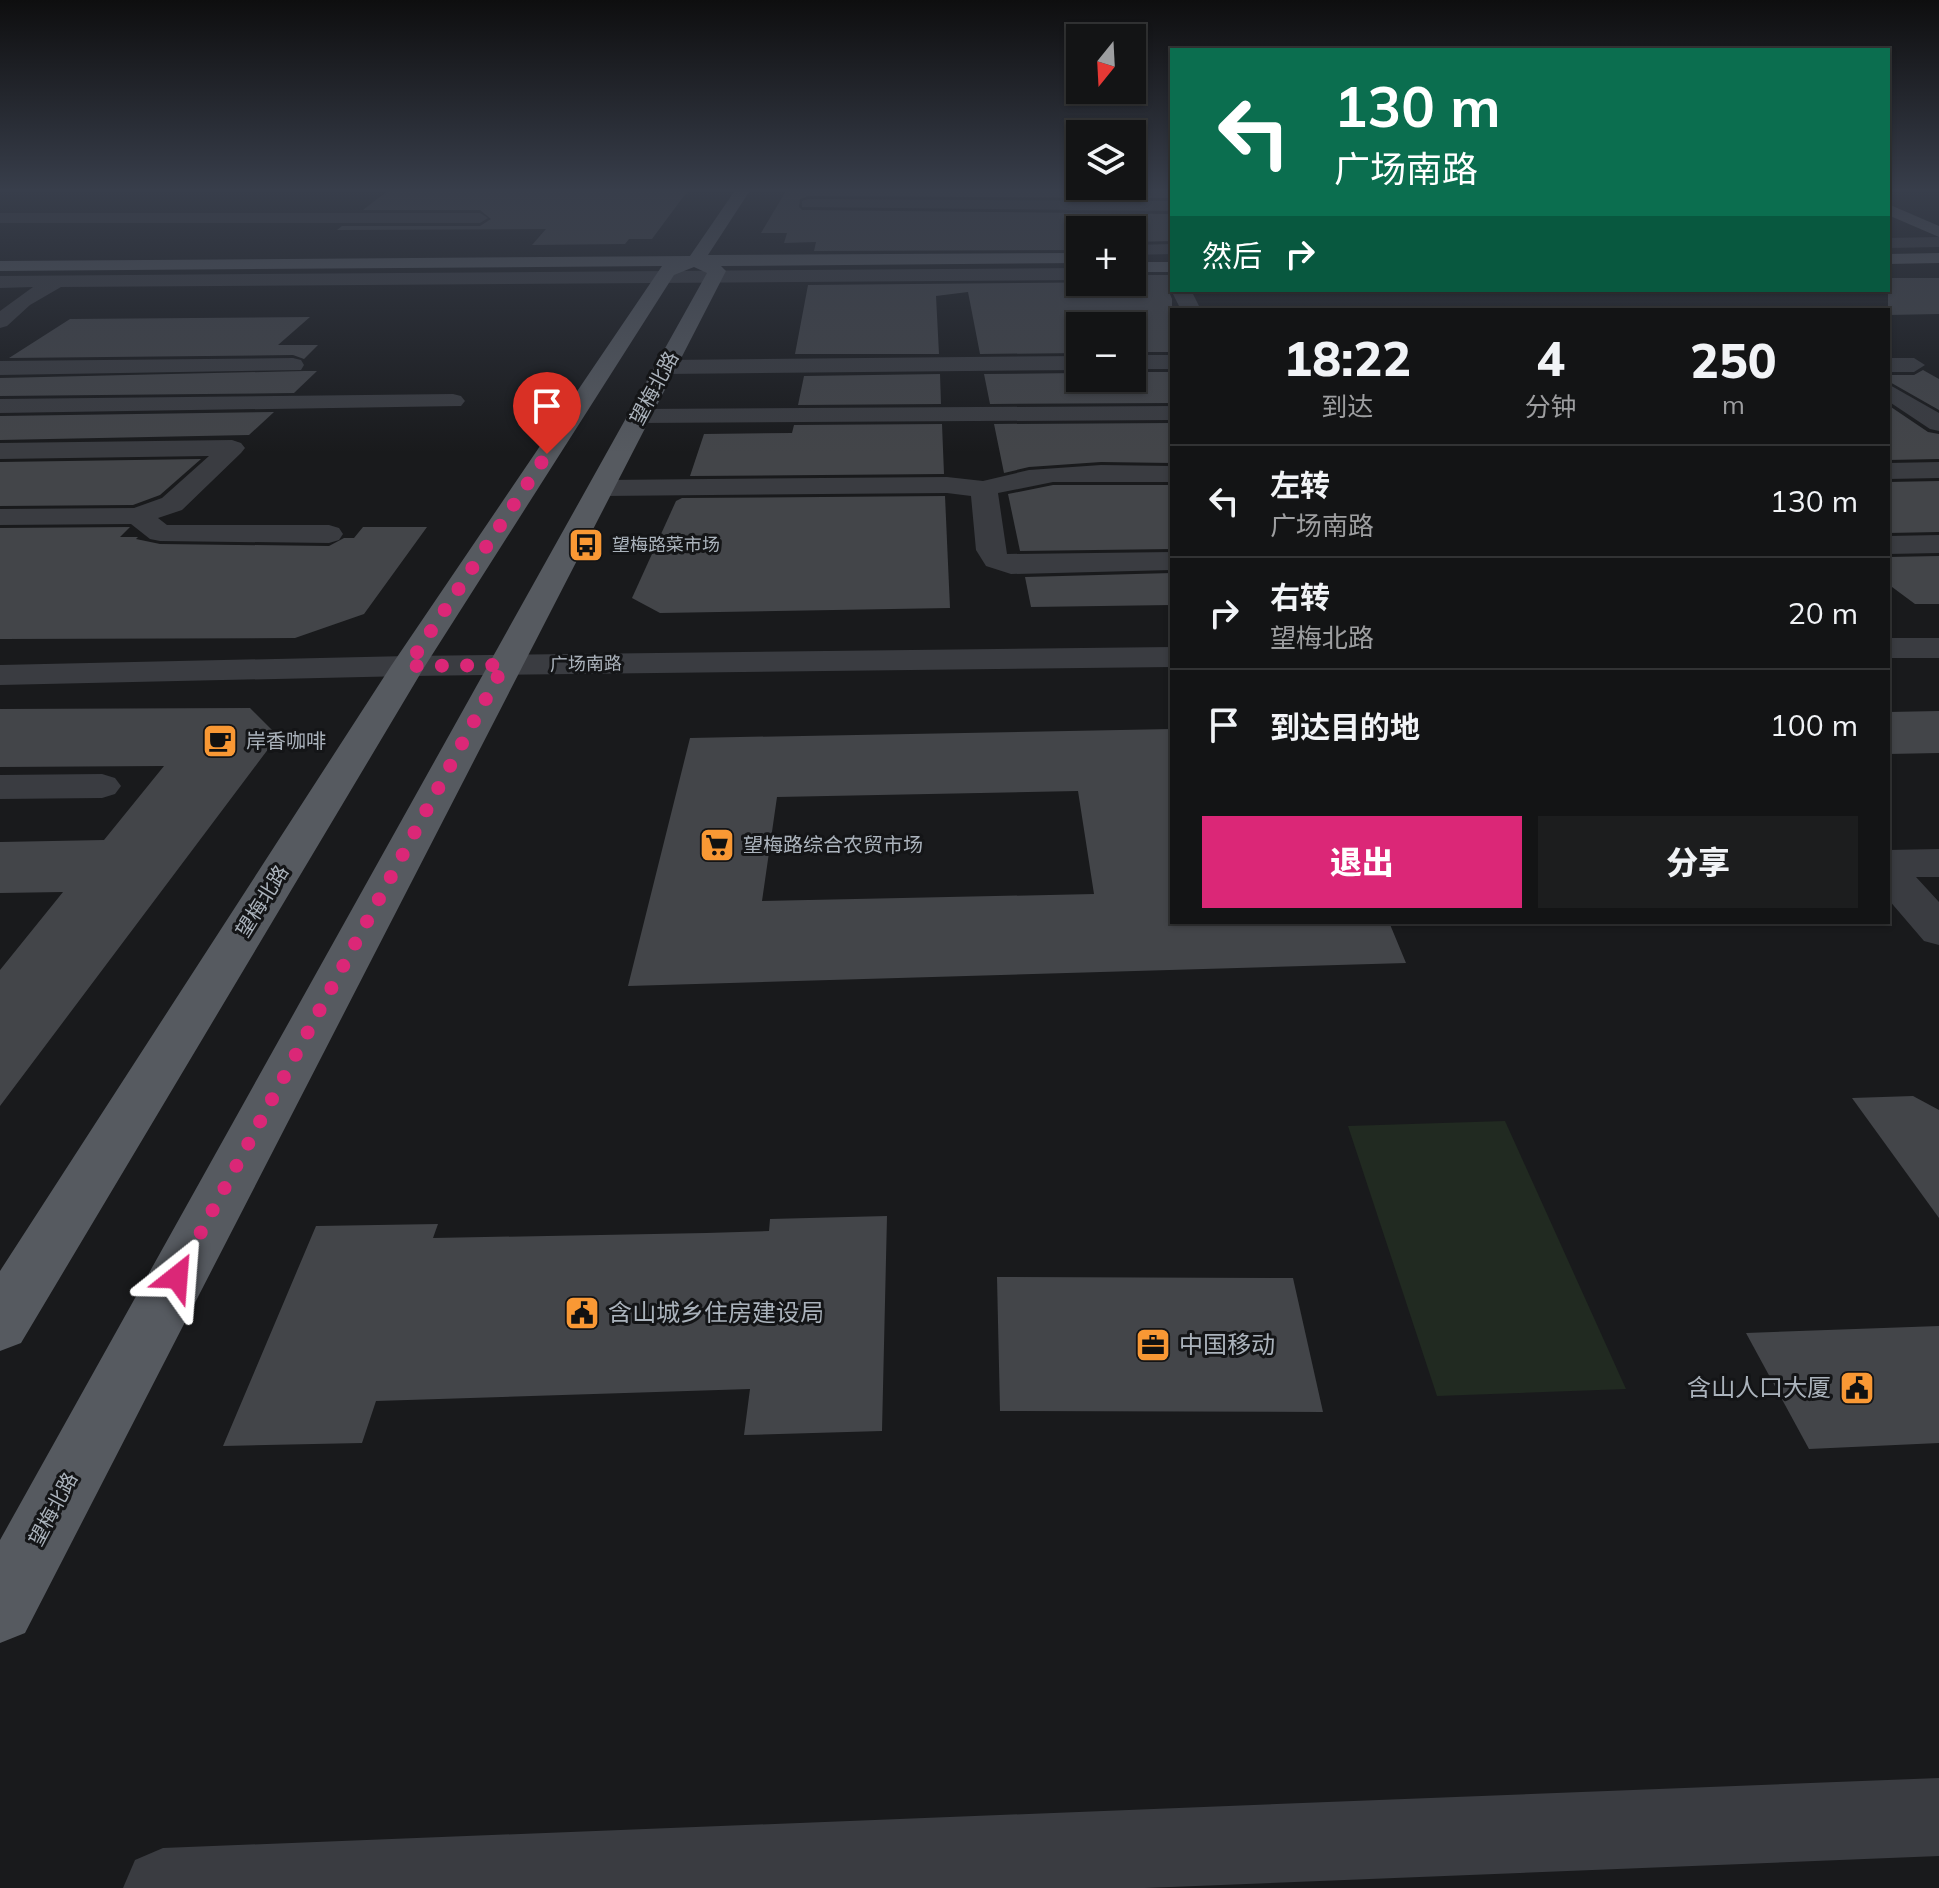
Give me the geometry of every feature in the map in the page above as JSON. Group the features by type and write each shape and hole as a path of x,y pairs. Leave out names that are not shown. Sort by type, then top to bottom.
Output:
{"main road":[{"path":"45,277 74,277"},
{"name":"望梅北路","path":"0,1323 408,666 686,277"},
{"name":"望梅北路","path":"0,1608 504,665 603,488 665,367 690,277"}],"street":[{"path":"0,282 120,277"},
{"path":"5,332 23,301 64,278"},
{"path":"1146,362 1170,362"},
{"path":"665,367 1066,363"},
{"path":"0,368 293,365"},
{"path":"1890,365 1914,365"},
{"path":"1890,392 1928,410 1939,424"},
{"path":"0,406 453,401"},
{"path":"1890,410 1928,410"},
{"path":"638,416 1170,413"},
{"path":"0,451 232,448 172,504 137,516 0,517"},
{"path":"1890,471 1939,470"},
{"path":"603,488 947,485 984,489 1004,481 1072,474 1170,474"},
{"path":"984,489 990,550 996,560 1011,565 1170,561"},
{"path":"137,516 160,533 329,534"},
{"path":"1890,545 1939,544"},
{"path":"1890,648 1939,648"},
{"name":"广场南路","path":"0,675 408,666 1170,657"},
{"path":"0,787 102,786"},
{"path":"1890,864 1939,863"},
{"path":"1890,874 1939,930"},
{"path":"163,1888 1939,1817"}],"shaded area":[{"path":"1505,1121 1626,1389 1437,1396 1348,1126"}],"building":[{"path":"1146,277 1170,277 1170,352 1146,352 1146,312 1066,312 1066,353 980,354 968,292 936,296 939,354 795,354 808,285 1066,283 1066,296 1146,296"},
{"path":"1890,278 1939,278 1939,314 1890,315"},
{"path":"310,317 278,345 318,345 304,359 293,355 9,358 70,319"},
{"path":"1923,370 1939,379 1939,410 1890,382 1890,375 1914,375"},
{"path":"317,371 294,393 0,396 0,378"},
{"path":"1146,372 1170,372 1170,403 990,404 984,374 1066,373 1066,392 1146,392"},
{"path":"940,374 941,404 798,405 804,376"},
{"path":"1890,406 1928,432 1939,434 1939,459 1890,460"},
{"path":"274,412 249,435 0,440 0,416"},
{"path":"1170,423 1170,463 1101,462 1029,467 1004,473 994,424"},
{"path":"942,424 944,474 690,476 704,434 792,433 794,425"},
{"path":"201,459 160,495 133,505 0,506 0,462"},
{"path":"1939,481 1939,532 1890,533 1890,482"},
{"path":"1053,485 1170,485 1170,549 1020,551 1008,494"},
{"path":"945,496 950,608 660,613 632,598 676,501 682,498"},
{"path":"130,527 120,537 138,537 136,539 160,544 329,546 344,538 354,538 363,527 427,527 364,614 295,638 0,639 0,528"},
{"path":"1939,556 1939,604 1915,604 1890,585 1890,557"},
{"path":"1170,573 1170,605 1031,607 1025,577"},
{"path":"250,708 278,736 0,1106 0,970 63,892 0,893 0,842 104,840 164,766 0,767 0,709"},
{"path":"1939,711 1939,753 1890,754 1890,712"},
{"name":"望梅路综合农贸市场","path":"1170,729 1170,924 1390,924 1406,963 628,986 690,738","holes":["1078,791 1094,894 762,901 777,797"]},
{"path":"1913,1096 1939,1110 1939,1218 1852,1098"},
{"name":"含山城乡住房建设局","path":"887,1216 882,1431 744,1435 750,1389 376,1401 362,1443 223,1446 316,1226 438,1224 433,1238 769,1231 770,1219"},
{"name":"中国移动","path":"997,1277 1293,1278 1323,1412 1000,1411"},
{"name":"含山人口大厦","path":"1939,1326 1939,1443 1809,1449 1746,1333"}],"place":[{"name":"望梅路菜市场","path":"586,545"},
{"name":"岸香咖啡","path":"220,741"},
{"name":"望梅路综合农贸市场","path":"717,845"},
{"name":"含山城乡住房建设局","path":"582,1313"},
{"name":"中国移动","path":"1153,1345"},
{"name":"含山人口大厦","path":"1857,1388"}],"route":[{"path":"177,1277 504,665 408,666 547,454"}]}
